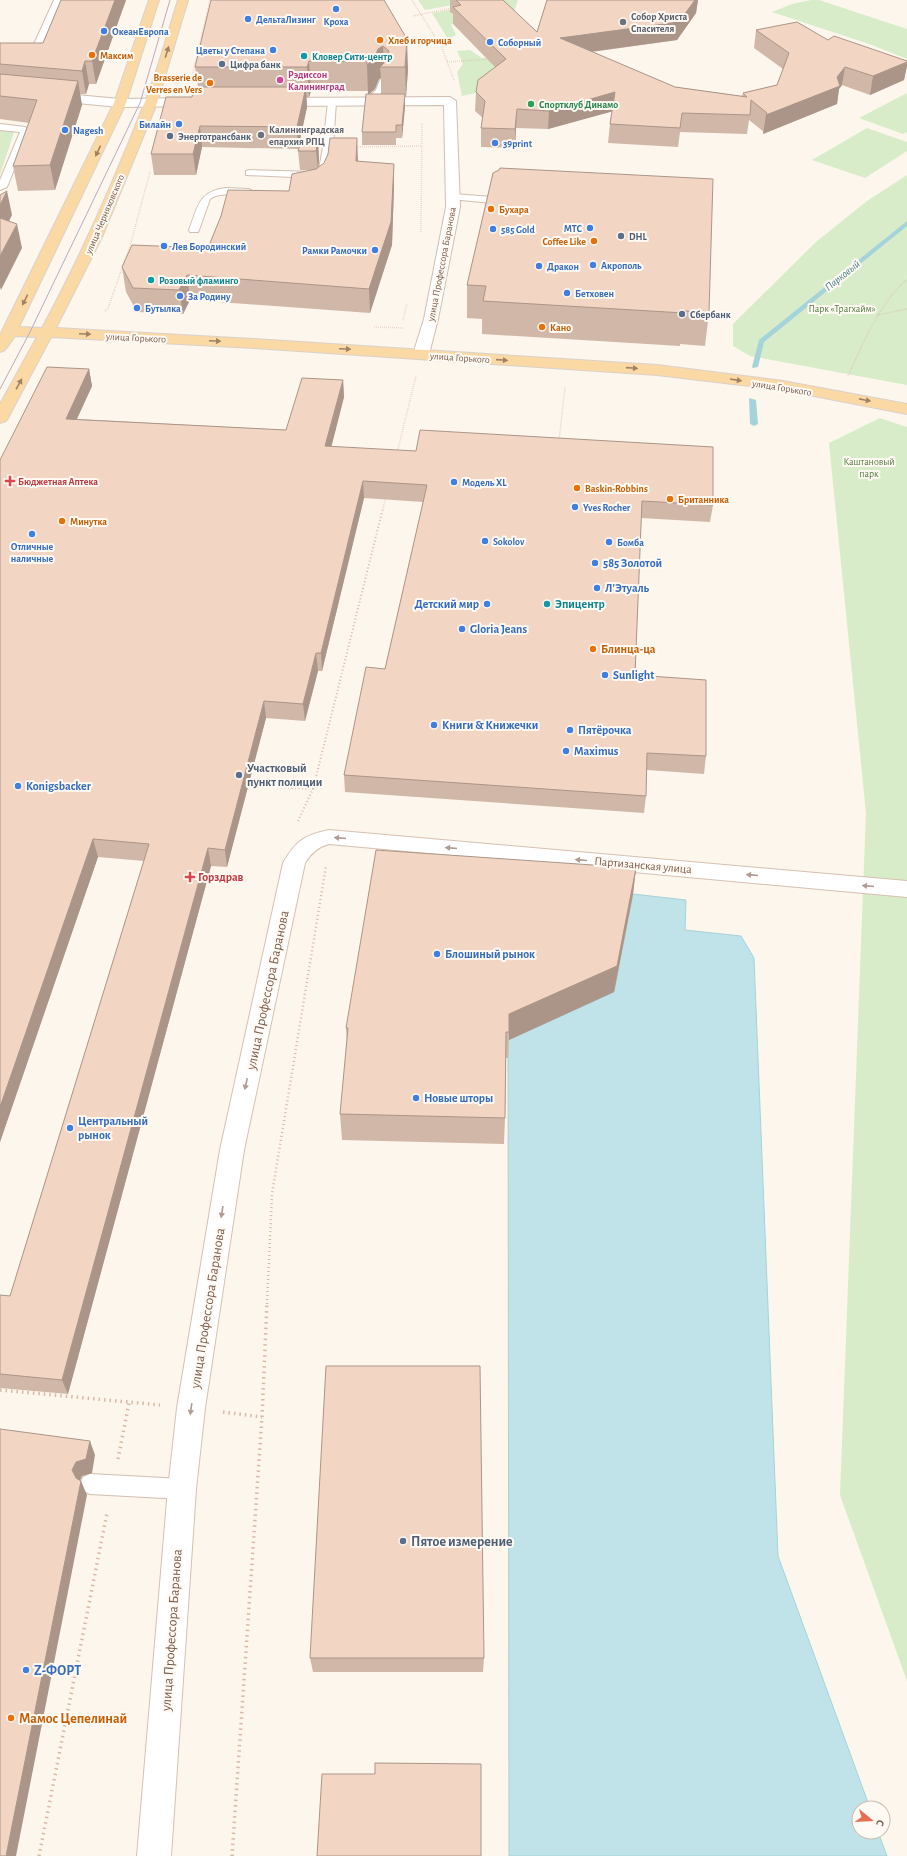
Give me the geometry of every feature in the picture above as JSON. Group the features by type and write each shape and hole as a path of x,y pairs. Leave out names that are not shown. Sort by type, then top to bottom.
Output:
{"main road":[{"path":"0,347 13,325 85,179 120,103 154,0"},
{"name":"улица Черняховского","path":"0,418 50,326 95,237 151,103 183,0"},
{"name":"улица Горького","path":"13,325 425,342 640,355 707,362 907,396"},
{"name":"улица Горького","path":"425,342 691,373 848,397 907,409"}],"street":[{"path":"0,92 120,103 211,102"},
{"name":"улица Профессора Баранова","path":"368,102 450,101 453,202 425,342"},
{"path":"264,102 368,102"},
{"name":"Партизанская улица","path":"307,844 328,837 907,889"},
{"name":"улица Профессора Баранова","path":"154,1856 182,1489 192,1408 232,1150 294,863 307,844"}],"lane":[{"path":"0,56 34,56 58,0"},
{"path":"368,102 380,91 384,80"},
{"path":"317,188 321,184 328,147 332,102"},
{"path":"0,127 25,130 2,187 0,187"},
{"path":"249,174 323,175"},
{"path":"194,230 206,198 210,194 216,192 256,192"},
{"path":"453,202 493,203"},
{"path":"90,1484 182,1489"}],"path":[{"path":"412,0 442,48 455,82"},
{"path":"413,16 452,8"},
{"path":"447,62 494,58"},
{"path":"328,147 422,146"},
{"path":"111,312 104,311 108,308 130,246 150,168"},
{"path":"847,377 876,315 895,288 907,279"},
{"path":"876,315 907,309"},
{"path":"368,327 425,342"},
{"path":"395,460 416,376"},
{"path":"558,448 566,384"},
{"path":"232,1856 262,1417 272,1194 327,859 292,832 313,789 387,490"},
{"path":"274,788 313,789"},
{"path":"0,1390 192,1408 262,1417"},
{"path":"39,1856 129,1402"}],"green space":[{"path":"418,0 480,0 425,10"},
{"path":"502,0 518,0 514,12 451,24 456,35 448,39 432,13"},
{"path":"819,0 907,29 907,59 872,45 772,12 792,4"},
{"path":"535,33 476,93 462,96 457,72 463,64 457,51 470,50 482,58 514,53"},
{"path":"907,93 907,132 903,134 859,118"},
{"path":"867,128 907,142 907,151 865,178 812,160"},
{"path":"0,130 14,132 0,175"},
{"name":"Парк «Трагхайм»","path":"907,175 907,385 750,356 733,346 733,324 816,242 867,201"},
{"name":"Каштановый парк","path":"880,418 907,427 907,1681 840,1495 866,813 829,443"}],"water":[{"path":"633,894 686,900 685,930 741,936 754,958 778,1556 867,1800 851,1800 851,1840 881,1840 887,1856 509,1856 508,1040 614,992"}],"building":[{"path":"61,0 115,0 92,61 85,61 82,71 0,64 0,43 43,43"},
{"name":"Кловер Сити-центр","path":"211,0 384,0 407,39 405,67 380,67 389,51 383,46 378,49 374,59 367,65 367,61 309,61 307,67 195,67"},
{"path":"456,0 503,0 537,32 547,0 695,0 679,22 560,38 675,87 747,97 743,93 777,85 789,53 756,30 797,22 828,40 834,36 907,62 873,76 845,67 837,77 840,86 766,115 767,113 751,100 750,115 682,113 680,128 610,124 615,92 549,111 517,109 515,129 481,128 485,101 476,92 478,80 506,59 453,7 461,5"},
{"path":"0,74 78,81 50,165 13,166 37,100 0,96"},
{"path":"194,87 306,87 297,127 200,126 193,154 151,154 166,97 192,97"},
{"path":"366,94 405,94 402,125 396,125 396,132 362,132"},
{"path":"330,138 357,138 356,161 394,164 391,222 369,289 187,275 179,290 133,288 122,267 132,245 208,248 221,216 228,190 289,191 292,174 316,169 324,163 328,154"},
{"path":"301,141 318,141 316,151 298,151"},
{"name":"Акрополь","path":"500,168 713,179 709,312 684,311 684,313 483,301 486,286 467,285 493,173"},
{"path":"7,191 0,205 0,195"},
{"path":"0,218 17,224 0,256"},
{"path":"47,367 89,369 66,419 286,430 302,378 343,380 325,446 416,451 420,430 713,447 713,505 642,501 635,675 706,680 706,756 647,753 646,796 344,775 366,667 385,669 427,485 363,481 321,653 316,653 303,704 264,701 225,850 208,848 62,1380 0,1374 0,1295 10,1296 149,844 93,839 0,1107 0,460"},
{"path":"376,850 636,868 617,966 509,1014 509,1032 506,1032 505,1118 340,1114 348,1028 346,1028"},
{"path":"326,1366 480,1366 484,1658 310,1658"},
{"name":"Z-ФОРТ","path":"0,1429 90,1441 86,1459 76,1462 72,1470 76,1478 81,1481 6,1856 0,1856"},
{"path":"375,1763 481,1764 481,1856 317,1856 322,1774 375,1774"}],"waterway":[{"name":"Парковый","path":"755,367 761,341 907,223"},
{"name":"Парковый","path":"752,400 754,424"}],"tram line":[{"path":"0,389 30,332 140,103 170,0"}],"place":[{"name":"Кроха","path":"336,9"},
{"name":"ДельтаЛизинг","path":"248,19"},
{"name":"Собор Христа Спасителя","path":"623,22"},
{"name":"ОкеанЕвропа","path":"104,31"},
{"name":"Хлеб и горчица","path":"380,40"},
{"name":"Соборный","path":"490,42"},
{"name":"Цветы у Степана","path":"273,50"},
{"name":"Максим","path":"92,55"},
{"name":"Кловер Сити-центр","path":"304,56"},
{"name":"Цифра банк","path":"222,64"},
{"name":"Рэдиссон Калининград","path":"280,80"},
{"name":"Brasserie de Verres en Vers","path":"210,83"},
{"name":"Спортклуб Динамо","path":"531,104"},
{"name":"Билайн","path":"179,124"},
{"name":"Nagesh","path":"65,130"},
{"name":"Калининградская епархия РПЦ","path":"261,135"},
{"name":"Энерготрансбанк","path":"170,136"},
{"name":"39print","path":"495,143"},
{"name":"Бухара","path":"491,209"},
{"name":"МТС","path":"590,228"},
{"name":"585 Gold","path":"493,229"},
{"name":"DHL","path":"621,236"},
{"name":"Coffee Like","path":"594,241"},
{"name":"Лев Бородинский","path":"164,246"},
{"name":"Рамки Рамочки","path":"375,250"},
{"name":"Акрополь","path":"593,265"},
{"name":"Дракон","path":"539,266"},
{"name":"Розовый фламинго","path":"151,280"},
{"name":"Бетховен","path":"567,293"},
{"name":"За Родину","path":"180,296"},
{"name":"Бутылка","path":"137,308"},
{"name":"Сбербанк","path":"682,314"},
{"name":"Кано","path":"542,327"},
{"name":"Бюджетная Аптека","path":"10,481"},
{"name":"Модель XL","path":"454,482"},
{"name":"Baskin-Robbins","path":"577,488"},
{"name":"Британника","path":"670,499"},
{"name":"Yves Rocher","path":"575,507"},
{"name":"Минутка","path":"62,521"},
{"name":"Отличные наличные","path":"32,534"},
{"name":"Sokolov","path":"485,541"},
{"name":"Бомба","path":"609,542"},
{"name":"585 Золотой","path":"595,563"},
{"name":"Л'Этуаль","path":"597,588"},
{"name":"Детский мир","path":"487,604"},
{"name":"Эпицентр","path":"547,604"},
{"name":"Gloria Jeans","path":"462,629"},
{"name":"Блинца-ца","path":"593,649"},
{"name":"Sunlight","path":"605,675"},
{"name":"Книги & Книжечки","path":"434,725"},
{"name":"Пятёрочка","path":"570,730"},
{"name":"Maximus","path":"566,751"},
{"name":"Участковый пункт полиции","path":"239,775"},
{"name":"Konigsbacker","path":"18,786"},
{"name":"Горздрав","path":"190,877"},
{"name":"Блошиный рынок","path":"437,954"},
{"name":"Новые шторы","path":"416,1098"},
{"name":"Центральный рынок","path":"70,1128"},
{"name":"Пятое измерение","path":"403,1541"},
{"name":"Z-ФОРТ","path":"26,1670"},
{"name":"Мамос Цепелинай","path":"11,1718"}]}
